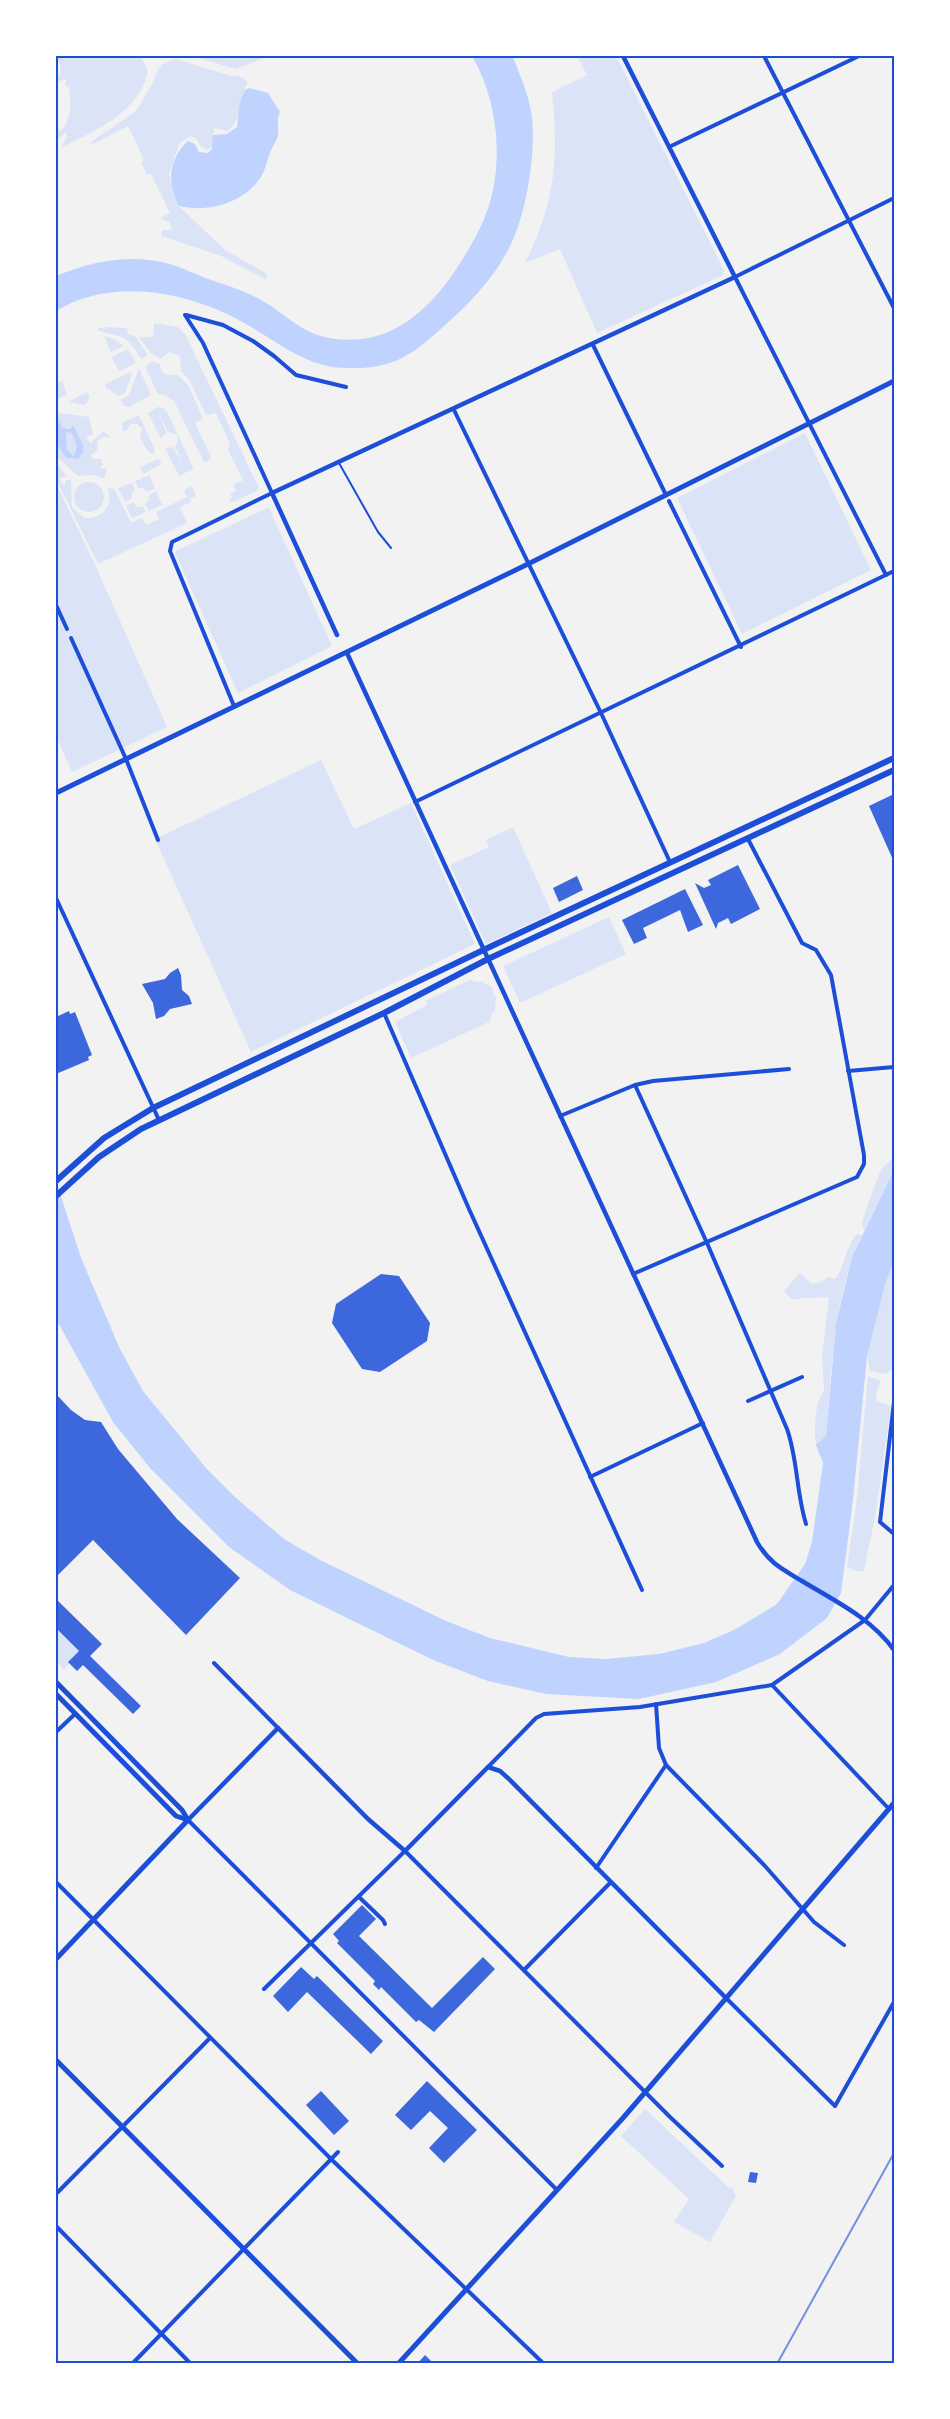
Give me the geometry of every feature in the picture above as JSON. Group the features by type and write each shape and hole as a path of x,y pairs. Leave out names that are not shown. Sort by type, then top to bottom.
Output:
{"main road":[{"path":"56,793 528,564 668,499 894,381"},
{"path":"56,1181 104,1138 153,1108 894,758"},
{"path":"56,1196 118,1142 159,1120 384,1013 488,959 894,770"},
{"path":"56,1682 182,1810 189,1820"},
{"path":"56,1694 176,1815 189,1820"},
{"path":"398,2364 646,2092 894,1803"},
{"path":"56,1959 189,1820"},
{"path":"56,2060 358,2364"}],"street":[{"path":"623,56 886,575"},
{"path":"764,56 894,308"},
{"path":"669,147 859,56"},
{"path":"234,706 170,551 172,542 272,493 593,345 894,198"},
{"path":"337,635 203,343 185,315 223,325 253,341 296,375 346,387"},
{"path":"593,345 741,646"},
{"path":"454,410 601,713 670,862"},
{"path":"415,802 894,571"},
{"path":"56,604 67,629"},
{"path":"71,638 126,759 158,840"},
{"path":"346,653 757,1542 771,1562 865,1620 887,1640 894,1650"},
{"path":"632,1274 857,1177 864,1164 831,975 816,950 802,943 748,839"},
{"path":"56,898 159,1120"},
{"path":"384,1013 642,1590"},
{"path":"848,1071 894,1067"},
{"path":"560,1116 635,1085 653,1081 789,1069"},
{"path":"635,1085 707,1243 794,1448 806,1524"},
{"path":"748,1401 802,1377"},
{"path":"894,1402 880,1522 894,1534"},
{"path":"590,1477 703,1423"},
{"path":"264,1989 536,1718 544,1714 656,1704 772,1685 865,1620 894,1585"},
{"path":"214,1664 368,1819 405,1851 722,2166"},
{"path":"772,1685 889,1809"},
{"path":"656,1704 658,1748 666,1765 765,1866 814,1922 844,1946"},
{"path":"56,1732 75,1714"},
{"path":"278,1728 189,1820 558,2191"},
{"path":"595,1868 666,1765"},
{"path":"488,1767 500,1771 509,1779 595,1868 835,2106 894,2002"},
{"path":"56,1882 331,2159 544,2364"},
{"path":"524,1970 610,1883"},
{"path":"358,1897 385,1924"},
{"path":"56,2193 210,2038"},
{"path":"132,2364 160,2332 245,2249 338,2152"},
{"path":"56,2226 191,2364"}],"lane":[{"path":"339,463 378,531 391,548"}],"shaded area":[{"path":"56,56 141,56 148,71 136,98 115,118 62,147 67,136 66,132 57,141 56,150 56,130 60,131 67,122 70,97 68,86 65,86 66,79 59,81 56,86 61,67"},
{"path":"191,56 262,56 266,57 236,69"},
{"path":"577,56 616,56 724,270 723,275 597,333 560,249 525,263 549,200 555,138 552,92 587,75"},
{"path":"176,59 231,76 239,76 248,82 232,127 227,131 214,128 213,146 208,150 201,147 196,138 190,136 179,144 169,174 179,206 225,250 266,273 267,280 221,256 161,236 162,230 172,230 170,223 160,218 170,213 151,174 147,175 141,162 144,160 128,126 93,144 91,142 136,111 162,64"},
{"path":"154,323 178,327 185,334 259,488 256,491 233,502 229,501 232,497 230,494 236,491 233,485 243,480 228,450 230,444 216,413 206,415 190,381 181,371 180,356 169,352 160,359 152,354 140,339 140,337 153,337"},
{"path":"107,327 127,328 128,334 135,336 148,355 141,359 126,339 97,330"},
{"path":"104,336 116,340 124,346 111,352"},
{"path":"128,349 136,363 119,371 112,358"},
{"path":"152,361 160,364 161,370 166,375 178,375 188,385 202,416 202,419 195,423 211,457 207,462 204,462 174,401 165,395 158,394 145,367"},
{"path":"139,368 151,395 129,407 124,406 120,400 129,395"},
{"path":"130,372 132,374 125,393 118,396 106,388 105,384"},
{"path":"62,381 67,394 56,400 56,383"},
{"path":"87,392 90,397 85,405 68,402"},
{"path":"158,407 164,408 167,412 193,467 179,476 165,448 173,447 183,465 175,446 178,442 177,435 168,432 159,414 166,433 161,439 148,413"},
{"path":"56,414 89,417 93,435 86,436 90,443 104,431 111,438 104,437 98,440 97,451 91,455 92,459 101,459 102,469 106,467 104,478 91,475 78,476 56,456 56,436 61,449 66,453 78,459 83,453 83,445 73,426 65,429 61,426 60,421 56,430"},
{"path":"137,416 140,417 155,450 153,454 143,444 140,436 142,429 137,424 131,424 126,431 123,431 122,423"},
{"path":"65,432 71,433 75,442 76,451 73,456 68,451"},
{"path":"805,433 871,570 742,634 677,498"},
{"path":"158,459 162,464 143,474 140,467"},
{"path":"56,463 67,476 60,478 62,484 66,485 66,480 71,480 72,508 85,518 102,514 108,506 108,488 115,490 131,523 142,518 146,525 159,519 156,512 187,497 184,490 192,486 196,496 190,499 191,502 180,507 187,523 98,564 56,479"},
{"path":"149,475 155,488 148,492 138,488 135,481"},
{"path":"89,482 100,486 104,497 100,508 89,512 78,508 74,497 78,486"},
{"path":"56,483 167,727 72,772 56,736"},
{"path":"132,483 135,490 132,498 125,502 118,488"},
{"path":"156,491 162,505 149,511 145,504 149,500 149,495"},
{"path":"133,502 137,507 143,507 146,512 132,518 126,506"},
{"path":"269,508 332,646 238,693 175,553"},
{"path":"321,760 354,829 411,803 475,944 251,1052 155,839"},
{"path":"513,827 552,913 486,944 450,865 489,847 486,840"},
{"path":"609,917 626,954 520,1003 503,966"},
{"path":"470,980 481,981 492,987 494,996 496,996 495,1012 489,1022 411,1058 395,1022 427,1005 425,1001"},
{"path":"894,1157 894,1170 864,1231 862,1221 881,1169"},
{"path":"857,1234 862,1235 845,1283 835,1334 826,1436 816,1445 815,1425 818,1403 824,1391 822,1355 829,1298 792,1300 784,1291 800,1273 811,1283 819,1283 828,1277 835,1279"},
{"path":"894,1262 894,1367 886,1374 870,1371 867,1356 886,1281"},
{"path":"868,1376 881,1381 876,1393 877,1401 891,1406 876,1512 864,1571 855,1571 847,1567 857,1498"},
{"path":"56,1628 79,1651 64,1670 56,1662"},
{"path":"645,2109 729,2188 732,2187 736,2196 710,2242 674,2222 689,2199 621,2136"}],"water":[{"path":"472,56 513,57 524,87 531,110 533,133 531,167 525,204 508,250 487,281 453,318 411,353 390,363 364,368 333,367 320,364 294,353 224,313 177,297 152,292 127,291 102,294 78,300 56,311 56,276 83,266 112,260 141,259 170,264 243,291 263,301 305,330 321,336 350,340 375,336 399,327 438,294 469,249 489,206 497,162 494,117 489,96"},
{"path":"249,88 268,93 280,112 277,137 265,170 255,185 246,193 225,204 202,208 179,206 171,181 176,156 188,141 195,144 199,152 208,153 212,149 213,135 227,134 237,127 240,102 245,90"},
{"path":"61,419 60,424 63,428 69,429 73,425 83,445 83,453 78,459 67,458 60,449 56,439","holes":["66,432 71,433 76,445 73,456 67,449"]},
{"path":"894,1170 894,1262 886,1281 867,1356 841,1593 827,1618 780,1654 716,1682 639,1699 546,1694 488,1681 433,1660 290,1590 229,1547 150,1468 113,1422 56,1319 56,1181 81,1258 120,1349 143,1391 206,1468 235,1497 284,1539 320,1560 446,1621 490,1638 569,1657 606,1659 659,1654 704,1643 736,1629 777,1604 805,1564 812,1542 823,1463 816,1445 826,1436 836,1324 852,1257"}],"building":[{"path":"894,794 894,862 869,806"},
{"path":"738,865 760,909 731,924 728,918 718,923 716,929 695,883 704,888 711,885 708,880"},
{"path":"577,876 583,890 559,902 553,888"},
{"path":"685,889 703,925 688,932 680,910 643,928 647,938 634,944 622,920"},
{"path":"178,968 182,990 189,996 192,1004 170,1009 164,1016 156,1019 153,1003 142,984 165,979"},
{"path":"69,1011 70,1014 75,1012 92,1055 88,1057 89,1060 56,1074 56,1017"},
{"path":"381,1274 399,1276 430,1323 427,1341 380,1372 362,1369 332,1323 336,1304"},
{"path":"56,1394 71,1410 85,1420 101,1422 118,1449 177,1519 240,1578 186,1635 93,1540 56,1577"},
{"path":"57,1600 102,1644 90,1656 141,1706 133,1714 83,1665 77,1671 68,1662 79,1651 56,1628"},
{"path":"362,1905 376,1919 359,1936 432,2008 483,1957 495,1969 434,2032 419,2020 416,2022 381,1987 379,1990 373,1984 375,1981 337,1943 339,1941 333,1934"},
{"path":"301,1967 314,1979 317,1976 383,2041 371,2054 307,1992 288,2012 273,1996"},
{"path":"427,2081 477,2130 444,2163 429,2148 448,2128 430,2111 411,2130 395,2115"},
{"path":"321,2091 349,2121 334,2135 306,2105"},
{"path":"750,2172 758,2173 756,2183 748,2182"},
{"path":"425,2355 434,2364 417,2364"}],"railway":[{"path":"777,2364 894,2153"}]}
